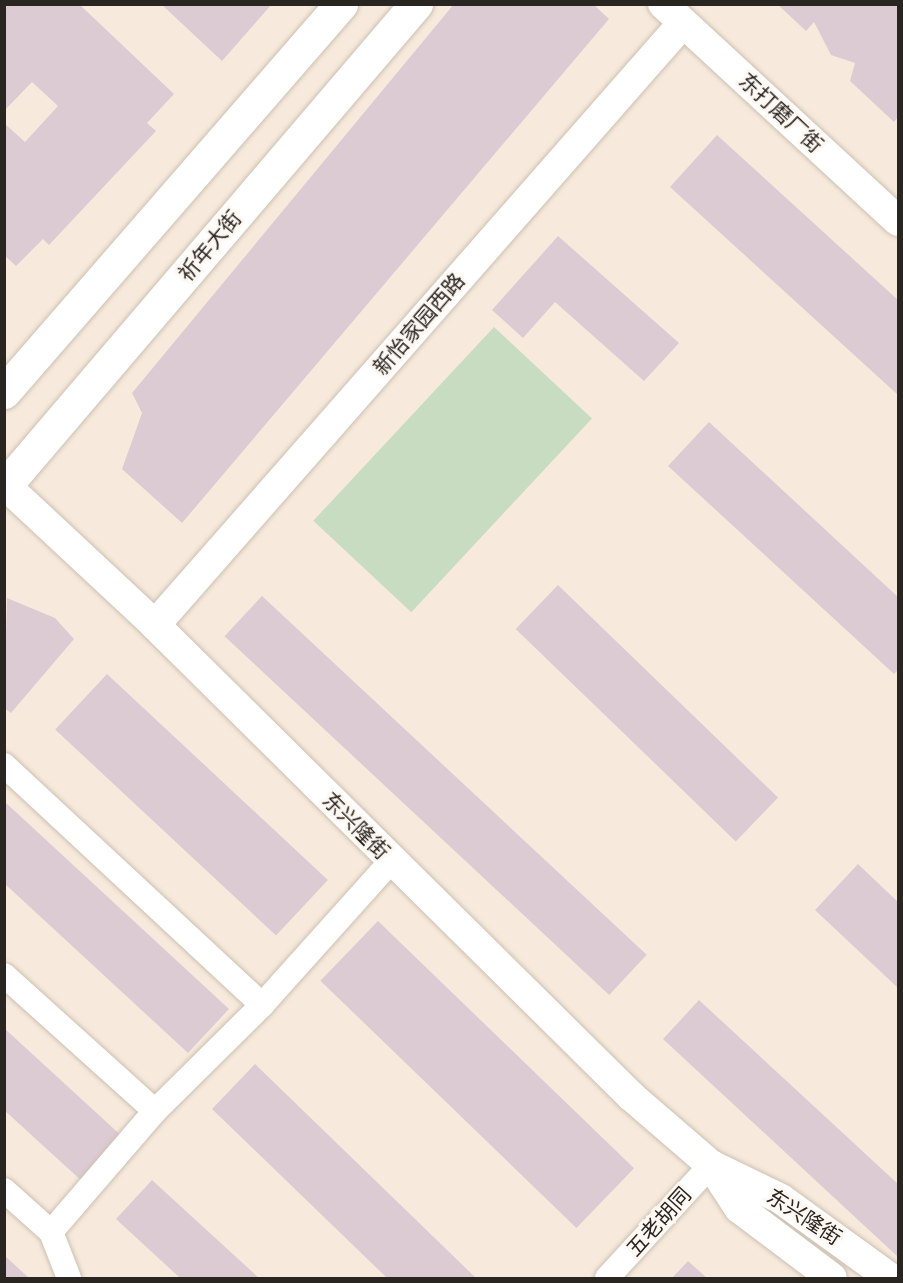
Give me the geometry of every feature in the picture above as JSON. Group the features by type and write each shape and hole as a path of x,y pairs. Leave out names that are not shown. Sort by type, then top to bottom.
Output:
{"main road":[{"path":"4,393 341,4"},
{"name":"祈年大街","path":"5,486 416,4"}],"street":[{"name":"东打磨厂街","path":"673,14 898,222"},
{"name":"新怡家园西路","path":"155,625 673,14"},
{"name":"东兴隆街","path":"5,486 155,625 631,1096 711,1165 781,1199 890,1278"},
{"path":"4,765 262,1005"},
{"path":"51,1232 155,1111 262,1005 391,861"},
{"path":"4,975 155,1111"},
{"name":"东兴隆街","path":"711,1165 739,1208 832,1278"},
{"name":"五老胡同","path":"607,1278 711,1165"},
{"path":"4,1190 51,1232 69,1278"}],"green space":[{"path":"494,327 592,418 411,612 313,521"}],"building":[{"path":"4,4 79,4 174,94 147,123 156,131 49,245 43,239 16,266 4,255 4,123 25,142 58,106 32,82 4,111"},
{"path":"161,4 272,4 222,61"},
{"path":"454,4 593,4 609,19 182,523 122,469 142,413 132,393"},
{"path":"777,4 898,4 898,117 894,122 850,81 855,63 831,55 814,22 806,31"},
{"path":"717,135 898,300 898,395 670,187"},
{"path":"558,236 679,343 644,381 555,302 523,338 492,310"},
{"path":"709,422 898,597 898,670 894,674 668,466"},
{"path":"558,585 778,798 736,841 516,629"},
{"path":"262,596 647,955 609,995 224,636"},
{"path":"7,598 55,618 74,639 11,713 4,708"},
{"path":"107,674 328,880 276,936 55,730"},
{"path":"5,802 229,1009 188,1053 5,884"},
{"path":"858,864 898,902 898,988 815,910"},
{"path":"378,921 634,1168 576,1228 320,981"},
{"path":"699,1000 898,1184 898,1257 663,1039"},
{"path":"4,1028 125,1139 84,1183 4,1110"},
{"path":"255,1064 476,1278 387,1278 212,1109"},
{"path":"152,1180 259,1278 180,1278 116,1219"},
{"path":"4,1255 29,1278 4,1278"},
{"path":"688,1261 707,1278 672,1278"}]}
